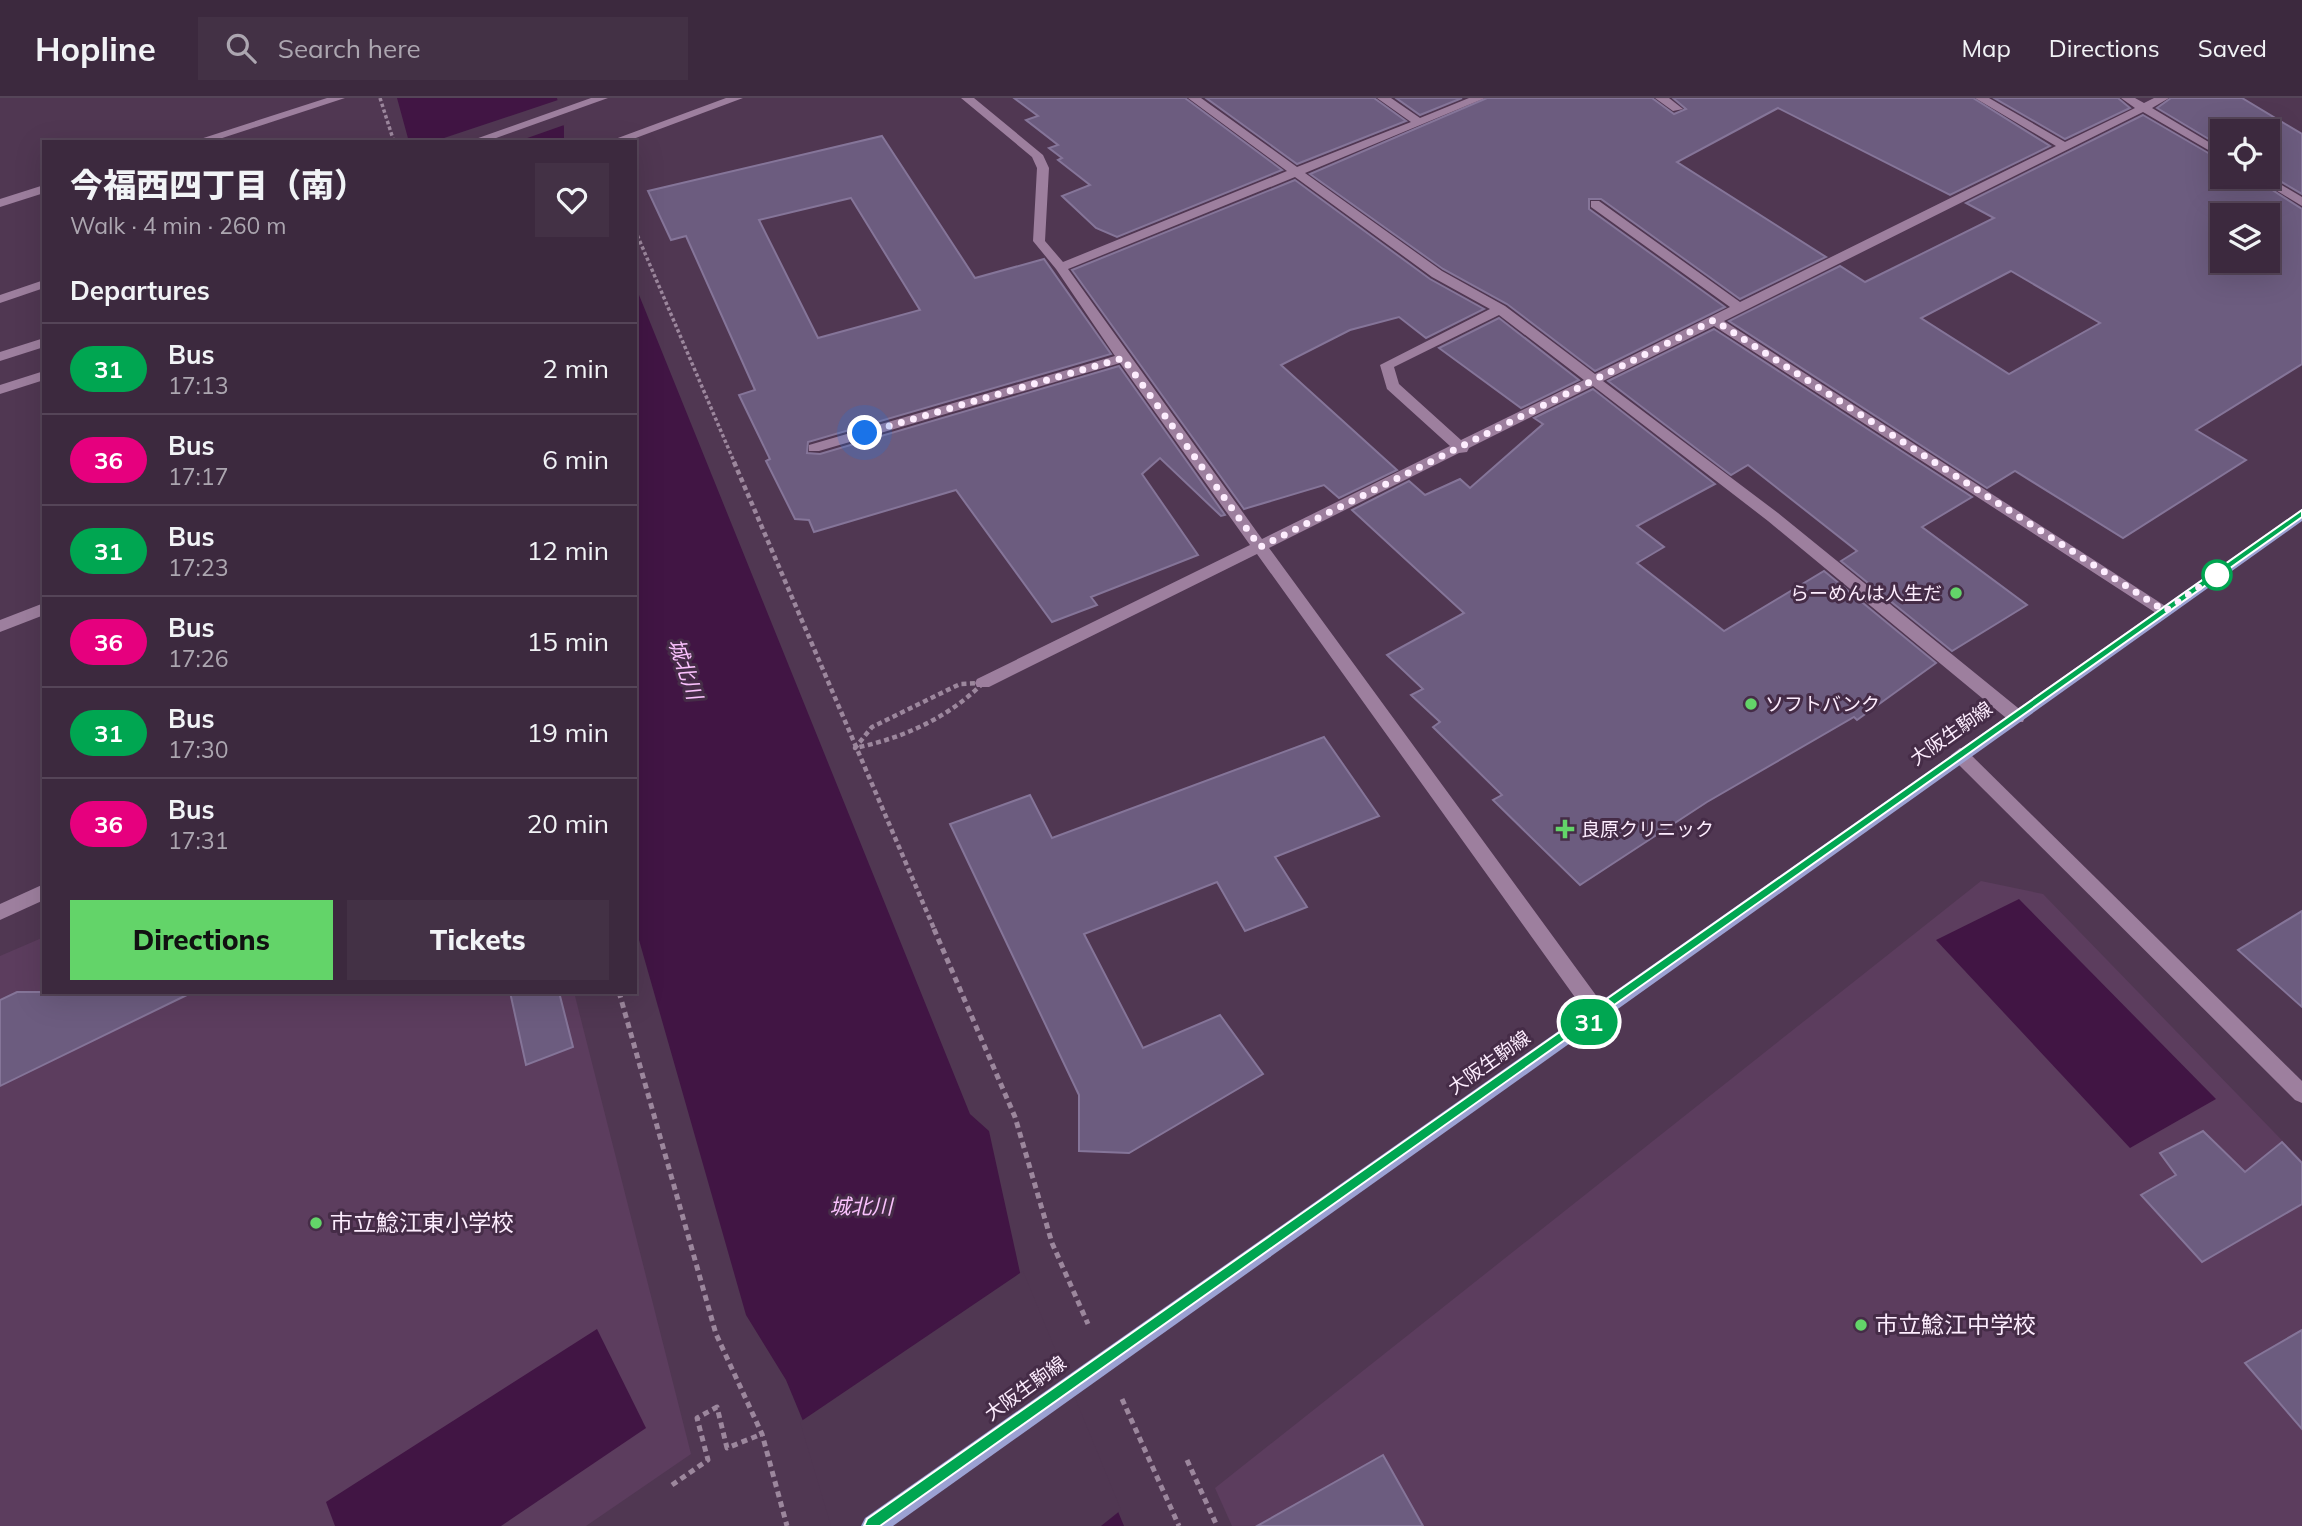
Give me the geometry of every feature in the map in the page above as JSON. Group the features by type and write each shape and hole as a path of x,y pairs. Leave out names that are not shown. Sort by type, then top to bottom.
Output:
{"main road":[{"name":"大阪生駒線","path":"873,1526 1599,1015 1960,755 2302,514"}],"street":[{"path":"203,140 339,98"},
{"path":"619,140 737,98"},
{"path":"967,98 1037,155 1043,168 1039,241 1061,267 1123,358 1599,1015"},
{"path":"1194,98 1437,274 1500,309 1773,517 2017,717"},
{"path":"1383,98 1419,122"},
{"path":"1061,267 1479,98"},
{"path":"1661,98 1677,109"},
{"path":"1981,98 2064,146"},
{"path":"2127,98 2210,148"},
{"path":"983,683 1462,449 1594,380 2163,98"},
{"path":"479,140 598,99"},
{"path":"2280,189 2302,202"},
{"path":"0,203 42,190"},
{"path":"1595,204 1739,308"},
{"path":"0,299 42,286"},
{"path":"1462,449 1392,386 1387,365 1500,309"},
{"path":"1714,320 2165,611"},
{"path":"0,357 42,343"},
{"path":"814,448 1123,358"},
{"path":"0,390 42,376"},
{"path":"0,626 42,610"},
{"path":"1960,755 2302,1094"},
{"path":"0,912 42,893"}],"path":[{"path":"380,98 393,140"},
{"path":"637,235 1015,1117 1052,1243 1090,1329"},
{"path":"855,748 872,727 960,684"},
{"path":"855,748 879,745 968,700"},
{"path":"620,994 716,1334 762,1434 787,1526"},
{"path":"1118,1391 1179,1526"},
{"path":"672,1485 708,1460 697,1418 717,1407 727,1448 762,1434"},
{"path":"1187,1460 1217,1526"}],"shaded area":[{"name":"市立鯰江中学校","path":"1981,881 2043,894 2302,1161 2302,1526 1232,1526 1215,1488"},
{"name":"市立鯰江東小学校","path":"42,938 42,994 575,994 691,1454 586,1526 0,1526 0,956"}],"water":[{"path":"397,98 557,98 564,127 564,140 408,140"},
{"name":"城北川","path":"637,290 970,1114 989,1131 1021,1277 1124,1526 835,1526 803,1421 786,1380 746,1315 637,933"},
{"path":"2019,899 2216,1099 2130,1148 1936,940"},
{"path":"597,1329 646,1428 501,1526 335,1526 326,1502"}],"pier":[{"path":"561,99 567,124 522,140 438,140"},
{"path":"1023,1271 1121,1510 1101,1526 831,1526 800,1422"}],"building":[{"path":"1014,98 1185,98 1282,170 1117,237 1096,228 1062,196 1090,185 1058,160 1062,158 1049,148 1058,145 1026,120 1038,116"},
{"path":"1206,98 1374,98 1406,121 1297,164"},
{"path":"1396,98 1462,98 1420,115"},
{"path":"1487,98 1652,98 1674,114 1686,109 1673,98 1973,98 2050,146 1950,195 1778,108 1677,162 1826,257 1740,299 1601,199 1589,199 1589,209 1725,307 1595,371 1507,304 1443,269 1310,174"},
{"path":"1994,98 2118,98 2130,108 2065,139"},
{"path":"2171,98 2242,98 2277,119 2210,119 2210,140 2157,108"},
{"path":"2143,115 2210,154 2210,189 2271,189 2302,209 2302,364 2196,430 2246,460 2123,538 2015,471 1987,488 1729,321 1840,266 1865,282 1994,218 1966,203","holes":["2011,271 2100,323 2009,374 1921,318"]},
{"path":"2280,121 2302,134 2302,194 2280,181"},
{"path":"882,136 975,278 1044,259 1111,354 808,442 807,453 820,454 1119,366 1225,515 1221,516 1160,458 1142,474 1198,555 1091,597 1097,605 1052,622 956,490 814,532 809,520 795,519 766,461 770,459 739,395 755,390 686,236 671,240 648,191","holes":["851,198 920,310 818,338 759,220"]},
{"path":"1295,180 1430,279 1484,309 1426,338 1399,317 1350,330 1281,365 1397,470 1339,498 1324,485 1244,509 1072,270"},
{"path":"1499,318 1579,380 1521,408 1439,348"},
{"path":"1714,329 1972,497 1922,527 2027,605 1952,651 1841,561 1857,551 1748,465 1731,475 1608,381"},
{"path":"1593,389 1715,484 1637,526 1664,547 1637,563 1724,631 1824,571 1936,663 1857,720 1854,717 1707,802 1580,885 1493,800 1502,795 1433,727 1440,722 1411,695 1423,689 1387,655 1464,613 1352,510 1409,481 1425,495 1460,479 1470,488 1543,424 1534,418"},
{"path":"1324,737 1379,816 1275,857 1307,907 1245,931 1217,882 1084,934 1143,1048 1220,1015 1263,1074 1129,1153 1079,1151 1079,1095 950,824 1030,795 1052,838"},
{"path":"2302,911 2302,1007 2238,950"},
{"path":"17,992 189,994 0,1086 0,1000"},
{"path":"510,994 560,994 573,1047 526,1065"},
{"path":"2203,1131 2245,1172 2282,1142 2302,1163 2302,1204 2202,1262 2141,1195 2176,1175 2160,1153"},
{"path":"2302,1330 2302,1429 2245,1363"},
{"path":"1383,1455 1423,1526 1257,1526"}],"bus line":[{"name":"31","path":"873,1526 1599,1015 1960,755 2302,514"}],"place":[{"name":"らーめんは人生だ","path":"1956,593"},
{"name":"ソフトバンク","path":"1751,704"},
{"name":"良原クリニック","path":"1565,829"},
{"name":"市立鯰江東小学校","path":"316,1223"},
{"name":"市立鯰江中学校","path":"1861,1325"}],"route":[{"path":"865,433 1123,358 1260,547 1462,449 1714,320 2165,611 2223,570 2217,575"}]}
